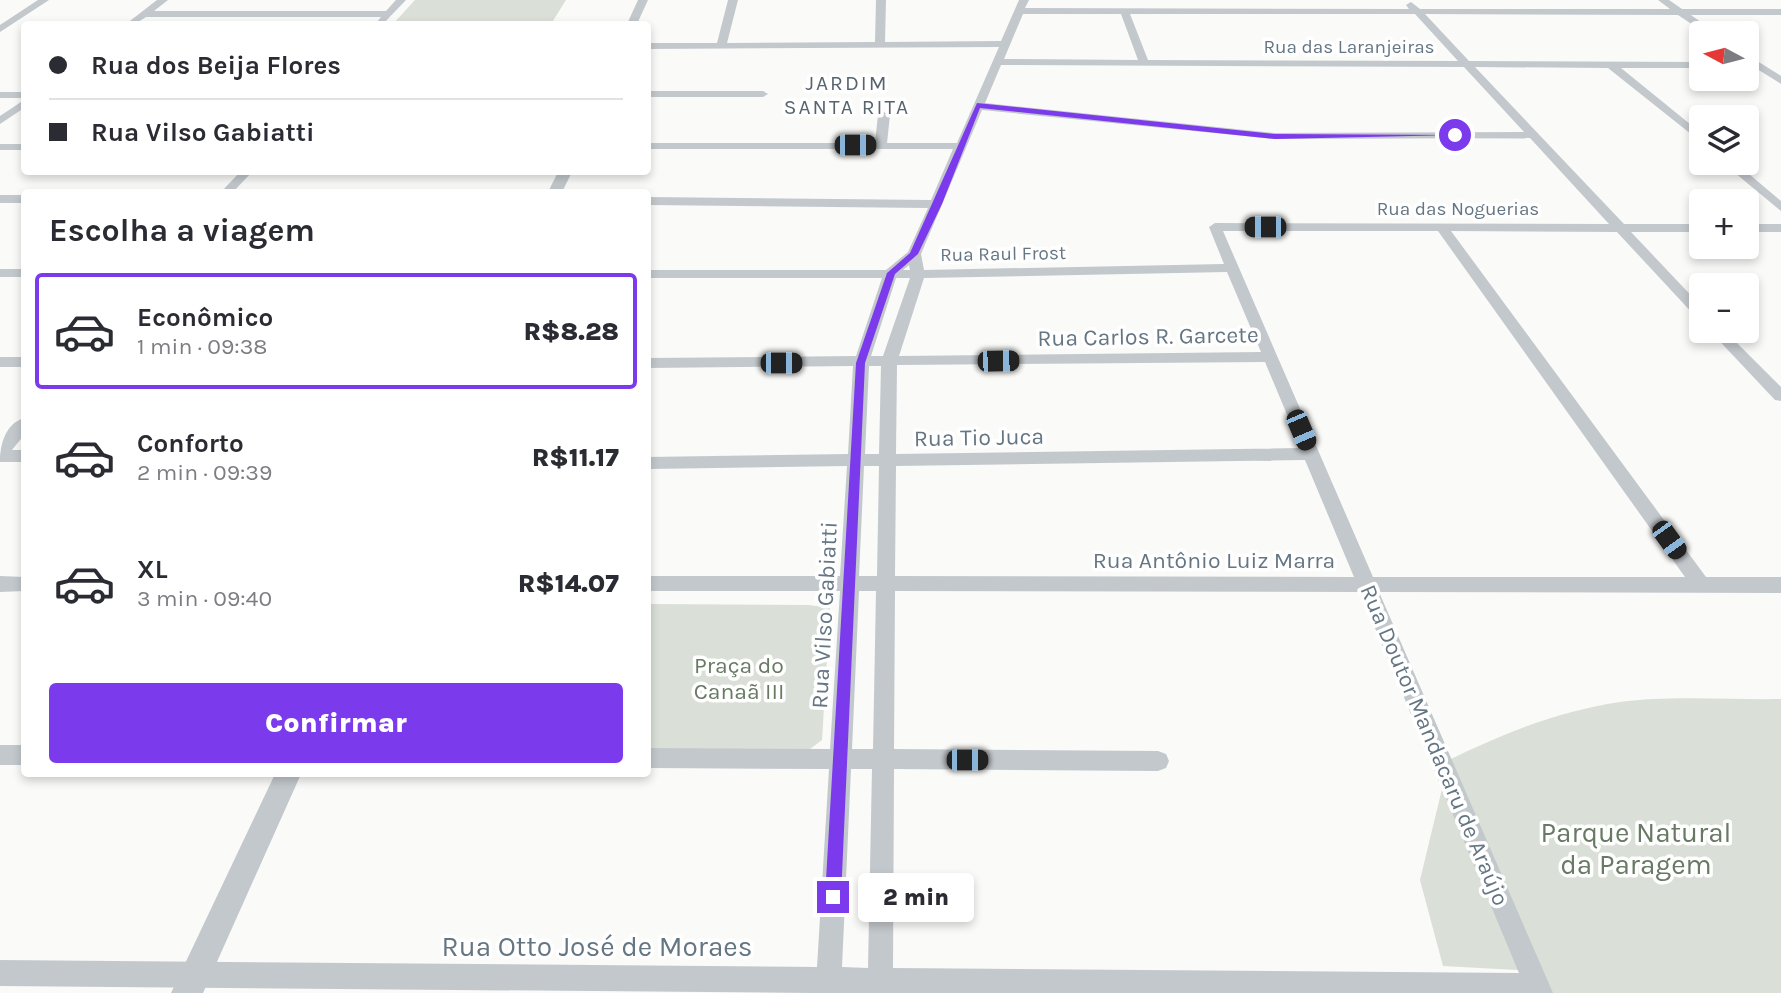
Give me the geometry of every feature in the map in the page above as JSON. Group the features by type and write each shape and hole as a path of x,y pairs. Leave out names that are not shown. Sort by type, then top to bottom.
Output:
{"street":[{"path":"0,29 44,0"},
{"path":"134,21 163,0"},
{"path":"382,21 401,0"},
{"path":"633,21 643,0"},
{"path":"721,45 733,0"},
{"path":"880,45 881,0"},
{"path":"891,273 914,254 938,204 977,106 1024,0"},
{"path":"1406,0 1689,302"},
{"path":"1663,0 1693,21"},
{"path":"1124,10 1144,64"},
{"path":"1019,11 1781,12"},
{"path":"143,14 389,14"},
{"path":"651,46 1004,44"},
{"name":"Rua das Laranjeiras","path":"997,62 1689,65"},
{"path":"1610,64 1689,129"},
{"path":"1760,66 1781,66"},
{"path":"1760,66 1781,81"},
{"path":"651,94 763,94"},
{"path":"0,95 21,95"},
{"path":"0,121 21,105"},
{"path":"977,106 1275,136 1532,135"},
{"path":"881,145 884,115"},
{"path":"651,146 961,146"},
{"path":"0,147 21,147"},
{"path":"230,189 243,175"},
{"path":"1743,175 1781,207"},
{"path":"0,199 21,199"},
{"path":"651,201 938,204"},
{"name":"Rua das Noguerias","path":"1215,227 1689,228"},
{"name":"Rua Doutor Mandacaru de Araújo","path":"1215,227 1538,989"},
{"path":"1441,227 1701,585"},
{"path":"1759,228 1781,228"},
{"path":"880,987 889,362 918,274 914,254"},
{"name":"Rua Raul Frost","path":"651,274 918,274 1233,268"},
{"path":"0,273 21,273"},
{"name":"Rua Vilso Gabiatti","path":"828,986 851,584 860,363 891,273"},
{"path":"1729,343 1781,396"},
{"name":"Rua Carlos R. Garcete","path":"651,363 1271,357"},
{"path":"0,362 21,362"},
{"path":"0,455 21,428"},
{"name":"Rua Tio Juca","path":"651,463 855,463 1311,454"},
{"path":"0,455 21,456"},
{"name":"Rua Antônio Luiz Marra","path":"651,583 1781,585"},
{"path":"0,584 21,584"},
{"path":"0,755 21,755"},
{"path":"651,758 1158,761"},
{"path":"191,984 287,777"},
{"name":"Rua Otto José de Moraes","path":"0,973 191,984 880,987 1193,983 1538,989"}],"green space":[{"path":"415,0 566,0 553,21 396,21"},
{"name":"Praça do Canaã III","path":"651,604 809,605 830,608 822,740 806,752 651,752"},
{"name":"Parque Natural da Paragem","path":"1659,699 1781,699 1781,993 1540,993 1533,971 1443,966 1420,880 1449,760 1532,724 1597,706"}],"district":[{"name":"JARDIM SANTA RITA","path":"847,95"}],"route":[{"path":"833,897 851,584 860,363 891,273 914,254 938,204 977,106 1275,136 1455,135"}]}
